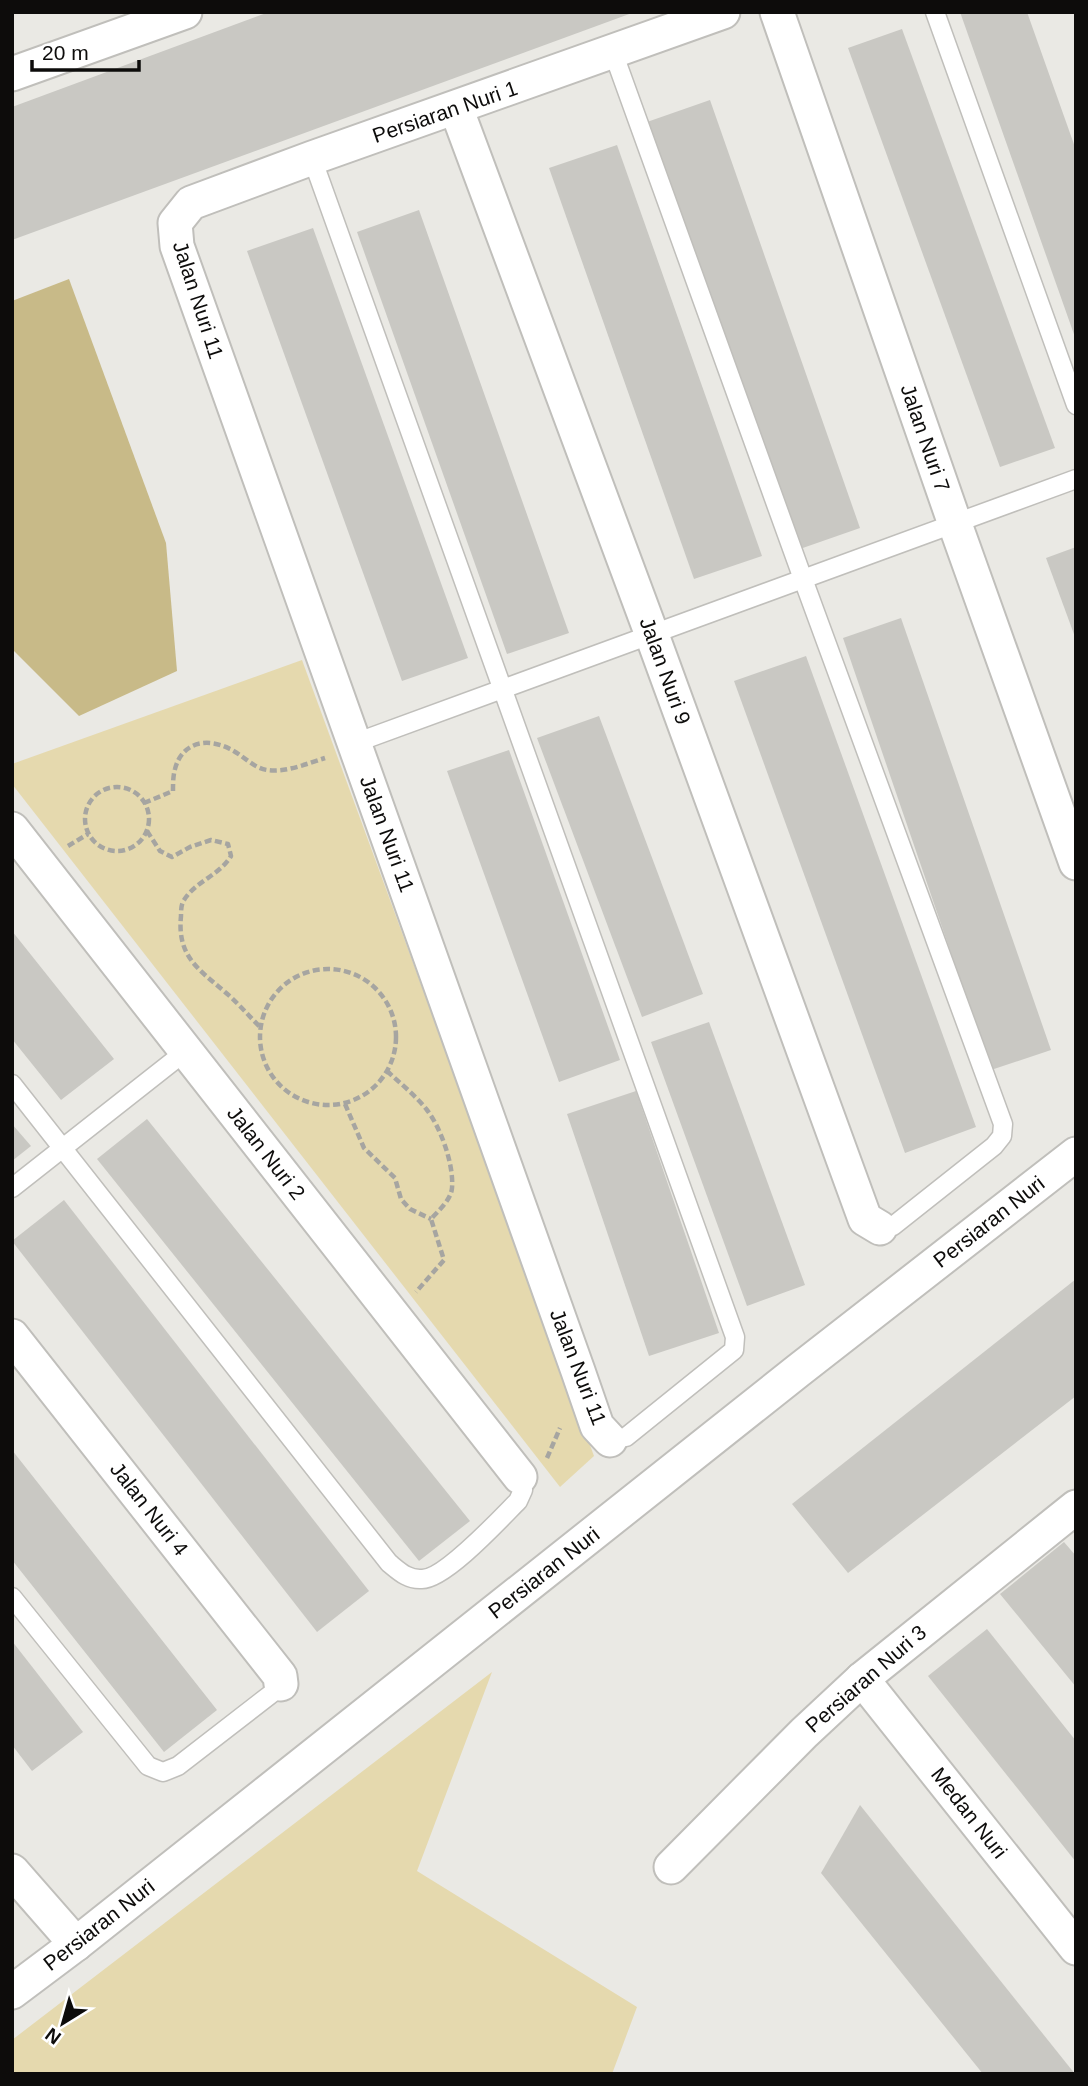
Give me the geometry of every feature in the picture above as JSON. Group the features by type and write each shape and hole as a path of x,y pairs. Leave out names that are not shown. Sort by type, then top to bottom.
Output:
{"street":[{"path":"12,74 185,12"},
{"name":"Persiaran Nuri 1","path":"175,223 191,203 723,12"},
{"name":"Jalan Nuri 7","path":"777,12 1076,863"},
{"name":"Jalan Nuri 9","path":"456,108 865,1219 880,1228"},
{"name":"Jalan Nuri 11","path":"175,223 177,246 593,1415 597,1426 610,1440"},
{"name":"Jalan Nuri 2","path":"12,829 520,1477"},
{"name":"Persiaran Nuri","path":"12,1992 1076,1154"},
{"name":"Jalan Nuri 4","path":"12,1336 280,1676 281,1684"},
{"name":"Persiaran Nuri 3","path":"671,1867 804,1733 862,1679 1076,1507"},
{"name":"Medan Nuri","path":"862,1679 1076,1948"},
{"path":"12,1871 76,1944"}],"lane":[{"path":"935,12 1076,405"},
{"path":"613,52 1003,1124 1002,1136 994,1146 893,1226 880,1228"},
{"path":"312,158 736,1337 734,1350 626,1437 610,1440"},
{"path":"355,743 1076,479"},
{"path":"12,1188 186,1051"},
{"path":"12,1084 389,1563 409,1578 426,1580 445,1571 518,1501 523,1490 520,1477"},
{"path":"12,1597 148,1766 163,1772 178,1766 281,1684"}],"path":[{"path":"144,803 173,791 174,771 179,760 187,749 197,743 218,743 233,750 251,764 266,770 280,771 324,758 355,743"},
{"path":"107,788 135,792 144,803 149,817 147,831 139,843 126,851 104,849 88,834 84,821 86,807 95,795 107,788"},
{"path":"147,831 160,850 172,857 211,840 228,844 231,856 225,867 201,882 182,902 180,926 183,946 200,973 226,993 260,1027"},
{"path":"73,843 88,834"},
{"path":"337,969 362,978 382,996 393,1019 396,1046 387,1071 376,1086 362,1097 345,1104 311,1104 282,1088 263,1060 260,1027 269,1002 286,982 310,971 337,969"},
{"path":"387,1071 426,1109 439,1130 449,1160 452,1190 431,1219"},
{"path":"345,1104 364,1148 395,1178 401,1199 410,1209 431,1219 444,1260 420,1289"},
{"path":"520,1477 549,1457 562,1422"}],"shaded area":[{"path":"69,279 166,543 177,671 79,716 12,649 12,301"},
{"path":"302,660 594,1456 560,1487 12,784 12,764"},
{"path":"492,1672 417,1871 637,2007 612,2074 12,2074 12,2040"}],"building":[{"path":"269,12 632,13 12,240 12,107"},
{"path":"960,12 1027,12 1076,150 1076,340"},
{"path":"902,29 1055,448 1000,467 848,48"},
{"path":"710,100 860,528 797,550 647,122"},
{"path":"617,145 762,556 694,579 549,168"},
{"path":"419,210 569,633 507,654 357,232"},
{"path":"313,228 468,658 402,681 247,251"},
{"path":"1076,547 1076,637 1075,637 1046,558"},
{"path":"901,618 1051,1050 991,1070 843,638"},
{"path":"806,656 976,1127 905,1153 734,681"},
{"path":"599,716 703,994 642,1017 537,738"},
{"path":"509,750 620,1060 559,1082 447,771"},
{"path":"12,931 114,1059 61,1100 12,1039"},
{"path":"709,1022 805,1285 747,1306 651,1042"},
{"path":"636,1091 719,1333 649,1356 567,1114"},
{"path":"147,1119 470,1521 419,1561 97,1159"},
{"path":"12,1124 31,1146 12,1161"},
{"path":"64,1200 369,1591 317,1632 12,1241"},
{"path":"1076,1279 1076,1396 848,1573 792,1504"},
{"path":"12,1450 217,1710 164,1752 12,1560"},
{"path":"1064,1542 1076,1556 1076,1687 1000,1594"},
{"path":"987,1629 1076,1741 1076,1862 928,1676"},
{"path":"12,1641 83,1732 32,1771 12,1745"},
{"path":"860,1805 1075,2074 983,2074 821,1873"}]}
